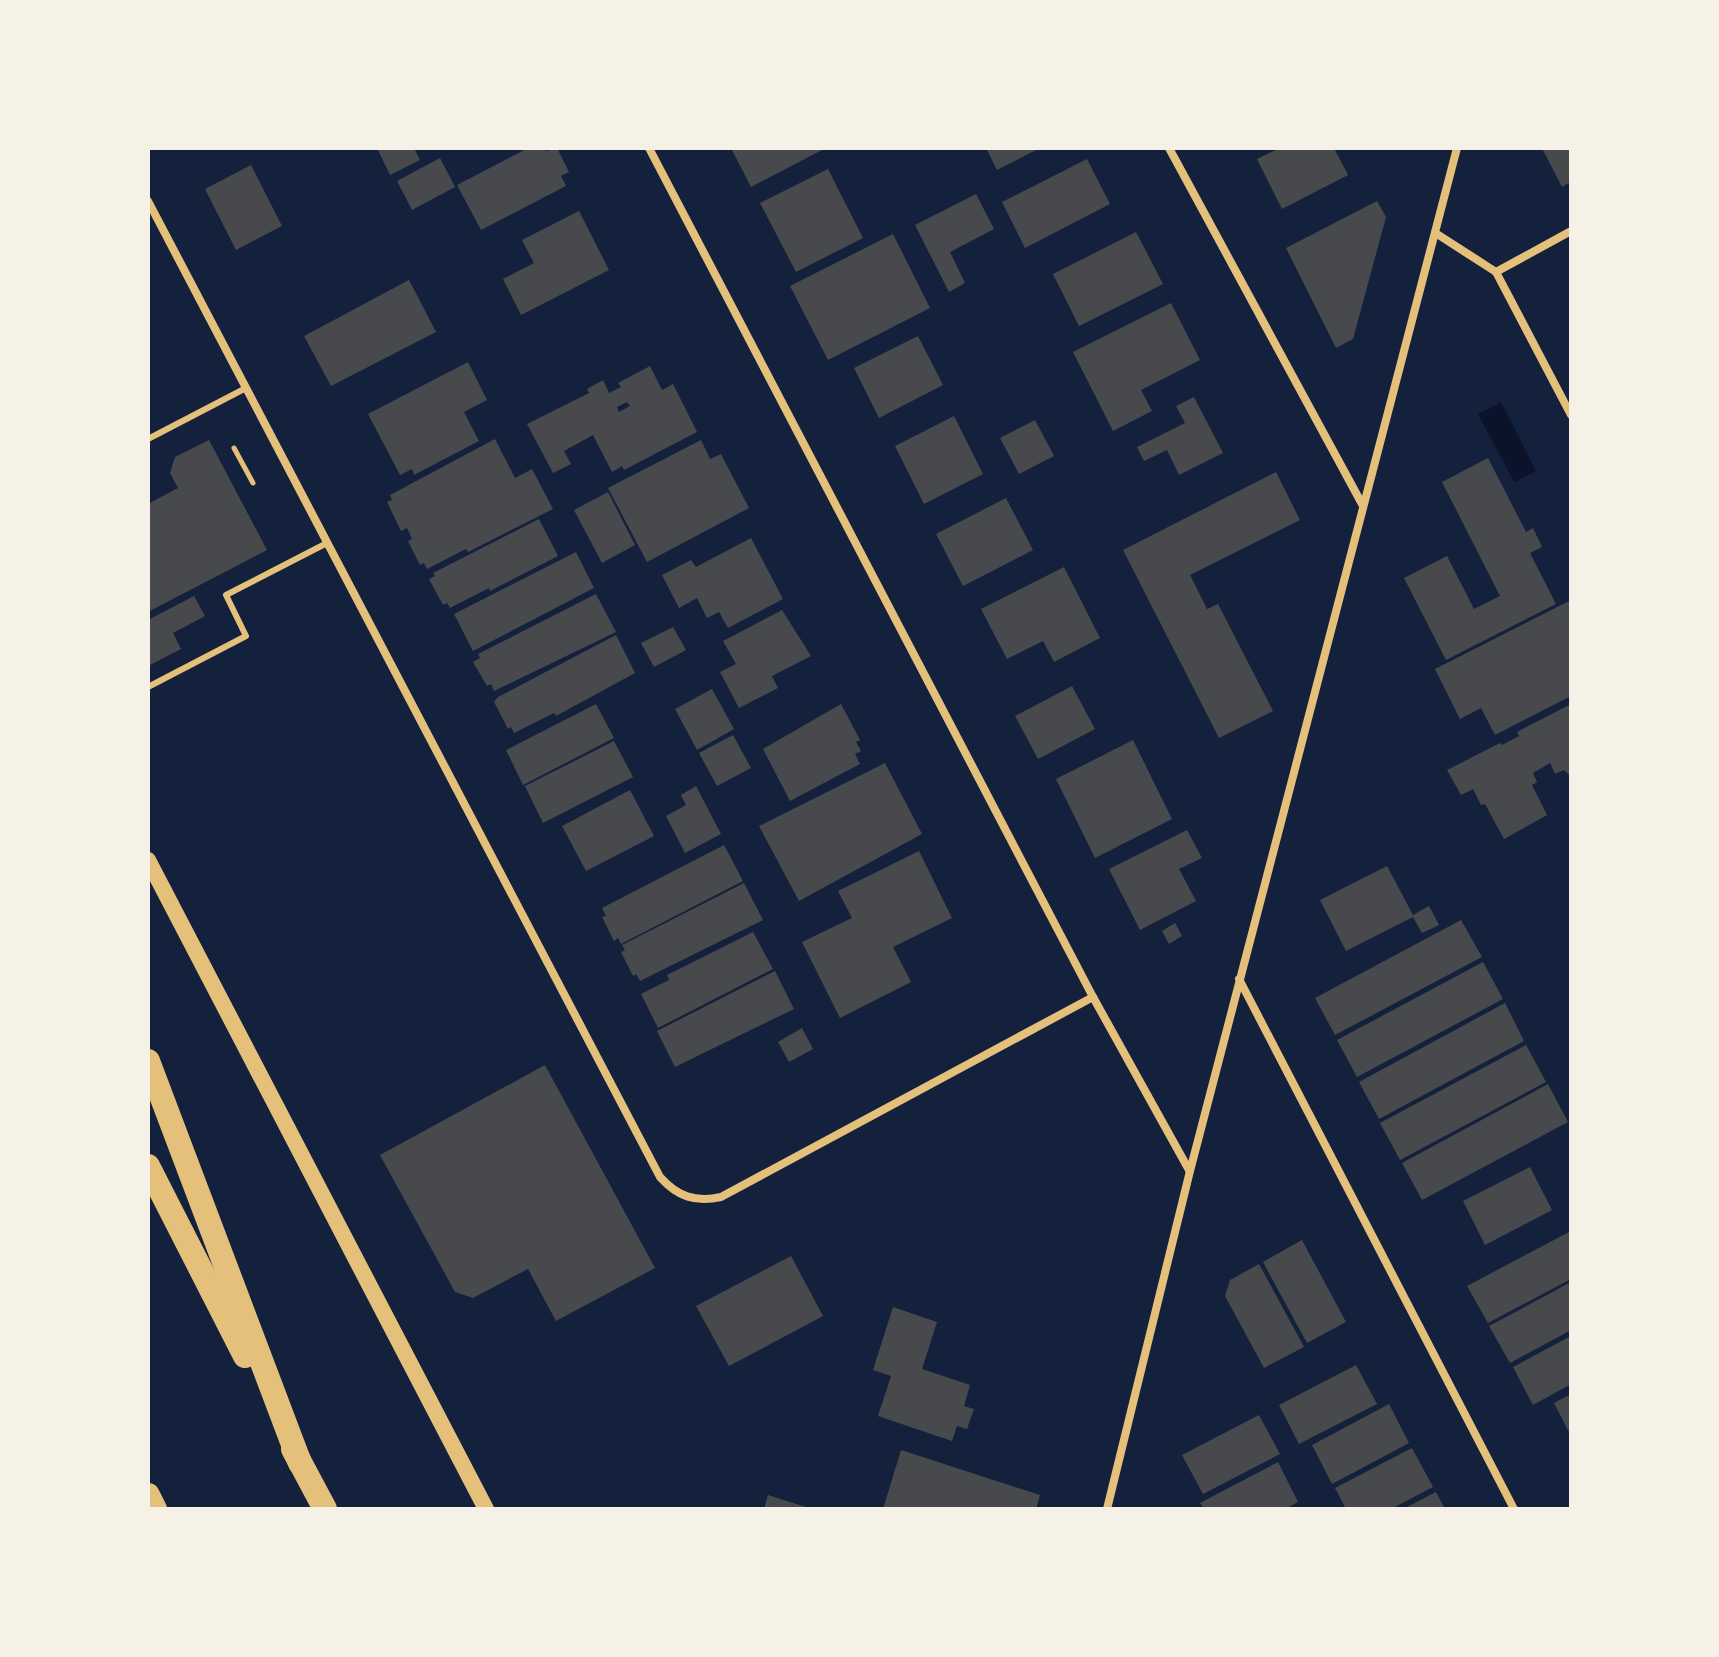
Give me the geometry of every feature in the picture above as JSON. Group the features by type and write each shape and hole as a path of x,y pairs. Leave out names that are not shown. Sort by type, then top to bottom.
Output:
{"highway":[{"path":"148,1061 300,1463"},
{"path":"148,1166 325,1509"},
{"path":"148,1495 155,1509"}],"main road":[{"path":"148,860 486,1509"}],"street":[{"path":"649,148 1093,997 1190,1171"},
{"path":"1169,148 1362,504"},
{"path":"1107,1509 1239,979 1362,504 1437,234 1457,148"},
{"path":"148,201 636,1130 669,1187 694,1199 721,1197 1093,997"},
{"path":"1496,272 1571,231"},
{"path":"1437,234 1496,272 1571,415"},
{"path":"1239,979 1514,1509"}],"lane":[{"path":"148,439 246,388"},
{"path":"148,687 246,636 226,595 327,543"}],"path":[{"path":"234,448 253,483"}],"water":[{"path":"1501,402 1536,471 1514,482 1478,414"}],"building":[{"path":"377,148 414,148 420,160 390,175"},
{"path":"528,148 544,148 546,151 557,148 569,172 561,176 566,186 481,230 457,185"},
{"path":"731,148 821,148 822,150 751,187"},
{"path":"986,148 1040,148 997,170"},
{"path":"1280,148 1334,148 1348,175 1282,209 1257,159"},
{"path":"1542,148 1571,148 1571,182 1562,187"},
{"path":"440,158 455,187 412,210 397,181"},
{"path":"1087,159 1110,204 1025,248 1002,202"},
{"path":"251,165 282,226 236,250 205,189"},
{"path":"828,169 863,238 796,272 760,203"},
{"path":"976,194 994,229 950,252 965,283 949,292 915,225"},
{"path":"1377,201 1386,217 1353,339 1336,348 1286,248"},
{"path":"579,211 609,270 521,315 503,279 534,263 522,240"},
{"path":"1136,232 1163,284 1079,326 1053,274"},
{"path":"893,234 930,308 828,360 790,286"},
{"path":"409,280 436,332 331,386 304,336"},
{"path":"1171,303 1200,360 1141,390 1152,411 1113,431 1073,352"},
{"path":"918,336 943,385 879,418 854,368"},
{"path":"468,362 487,400 464,412 479,441 414,475 412,469 400,475 368,414"},
{"path":"650,366 662,390 673,384 697,432 624,470 622,466 612,472 593,435 564,451 571,464 553,473 527,424 589,393 587,389 603,380 609,393 621,387 618,383","holes":["627,402 630,406 619,412 617,407"]},
{"path":"1194,397 1223,453 1179,475 1167,450 1144,461 1137,447 1185,423 1176,406"},
{"path":"954,416 983,474 924,504 895,446"},
{"path":"1035,420 1054,456 1019,474 1000,438"},
{"path":"495,439 515,478 532,469 553,509 427,569 424,563 420,565 408,541 412,539 407,528 401,531 387,502 392,500 390,495"},
{"path":"209,440 267,550 148,612 148,504 178,488 170,473 175,457"},
{"path":"701,440 710,459 721,454 749,508 647,562 608,488"},
{"path":"1488,458 1526,532 1533,528 1542,547 1530,553 1556,604 1446,660 1404,578 1447,556 1474,609 1500,596 1442,482"},
{"path":"1276,472 1300,520 1190,575 1207,609 1218,604 1273,711 1219,738 1123,550"},
{"path":"608,492 635,545 602,563 574,510"},
{"path":"1006,498 1033,550 963,586 936,534"},
{"path":"539,519 558,556 490,591 489,588 450,608 447,603 443,605 429,579 435,576 433,573"},
{"path":"751,538 783,599 728,628 719,612 707,618 697,598 679,608 662,575 691,560 696,567"},
{"path":"576,552 594,588 473,651 454,614"},
{"path":"1064,567 1100,638 1054,662 1043,641 1007,659 981,609"},
{"path":"596,594 616,632 494,691 491,684 487,686 473,662 480,658 478,654"},
{"path":"194,596 205,616 173,633 181,649 148,666 148,620"},
{"path":"1571,600 1571,696 1495,735 1481,708 1460,719 1435,669"},
{"path":"782,610 811,656 772,676 778,688 739,708 720,672 736,664 723,641"},
{"path":"673,627 686,650 654,667 641,643"},
{"path":"616,635 635,673 556,716 554,713 514,733 511,727 508,729 494,702 498,697"},
{"path":"1072,686 1095,729 1038,759 1015,716"},
{"path":"712,689 734,729 697,750 675,709"},
{"path":"596,704 614,738 523,785 506,750"},
{"path":"841,704 860,740 856,742 861,751 855,754 860,764 790,801 763,749"},
{"path":"1571,704 1571,777 1564,770 1555,774 1550,763 1533,773 1537,782 1532,785 1547,815 1504,839 1473,789 1461,795 1447,770 1519,736 1517,732"},
{"path":"733,735 751,768 717,786 699,753"},
{"path":"1133,740 1172,819 1095,858 1056,779"},
{"path":"614,741 633,777 543,823 525,786"},
{"path":"885,763 922,834 799,901 759,826"},
{"path":"696,786 721,834 685,853 666,816 686,805 681,795"},
{"path":"630,790 654,836 586,871 562,826"},
{"path":"1187,830 1202,858 1179,869 1196,901 1140,930 1109,869"},
{"path":"724,845 743,881 621,944 618,938 614,941 602,917 606,916 602,908"},
{"path":"919,851 952,918 893,947 911,982 840,1018 802,942 852,918 838,891"},
{"path":"1387,866 1413,915 1429,906 1439,925 1422,933 1413,917 1346,951 1320,900"},
{"path":"744,883 763,920 640,981 636,974 633,976 621,952 625,950 622,945"},
{"path":"1461,920 1482,957 1335,1035 1315,998"},
{"path":"1175,923 1182,936 1169,944 1162,931"},
{"path":"753,932 773,969 658,1028 641,994 669,980 667,975"},
{"path":"1483,962 1503,999 1357,1077 1337,1040"},
{"path":"775,971 794,1009 675,1067 657,1031"},
{"path":"1505,1003 1524,1041 1379,1119 1359,1082"},
{"path":"802,1028 813,1049 789,1062 778,1042"},
{"path":"1526,1045 1546,1082 1400,1160 1380,1123"},
{"path":"545,1065 655,1268 556,1321 528,1269 473,1298 455,1292 380,1155"},
{"path":"1548,1084 1568,1122 1422,1200 1402,1163"},
{"path":"1530,1167 1552,1210 1485,1245 1463,1201"},
{"path":"1571,1231 1571,1279 1488,1323 1467,1286"},
{"path":"1302,1240 1346,1322 1307,1343 1263,1262"},
{"path":"791,1256 823,1316 729,1366 696,1306"},
{"path":"1259,1264 1304,1347 1264,1368 1225,1296 1230,1280"},
{"path":"1571,1282 1571,1330 1510,1363 1489,1326"},
{"path":"893,1307 937,1322 922,1369 970,1385 964,1406 974,1409 967,1429 957,1426 952,1441 878,1416 891,1376 873,1370"},
{"path":"1571,1336 1571,1384 1533,1405 1513,1367"},
{"path":"1356,1365 1377,1404 1299,1444 1279,1405"},
{"path":"1571,1394 1571,1436 1554,1403"},
{"path":"1389,1404 1409,1443 1332,1484 1312,1445"},
{"path":"1259,1415 1280,1454 1203,1494 1182,1455"},
{"path":"1412,1448 1433,1487 1391,1509 1346,1509 1335,1488"},
{"path":"901,1450 1040,1495 1036,1509 883,1509"},
{"path":"1278,1462 1298,1502 1285,1509 1204,1509 1200,1503"},
{"path":"1436,1492 1445,1509 1403,1509"},
{"path":"768,1495 809,1508 809,1509 764,1509"}]}
